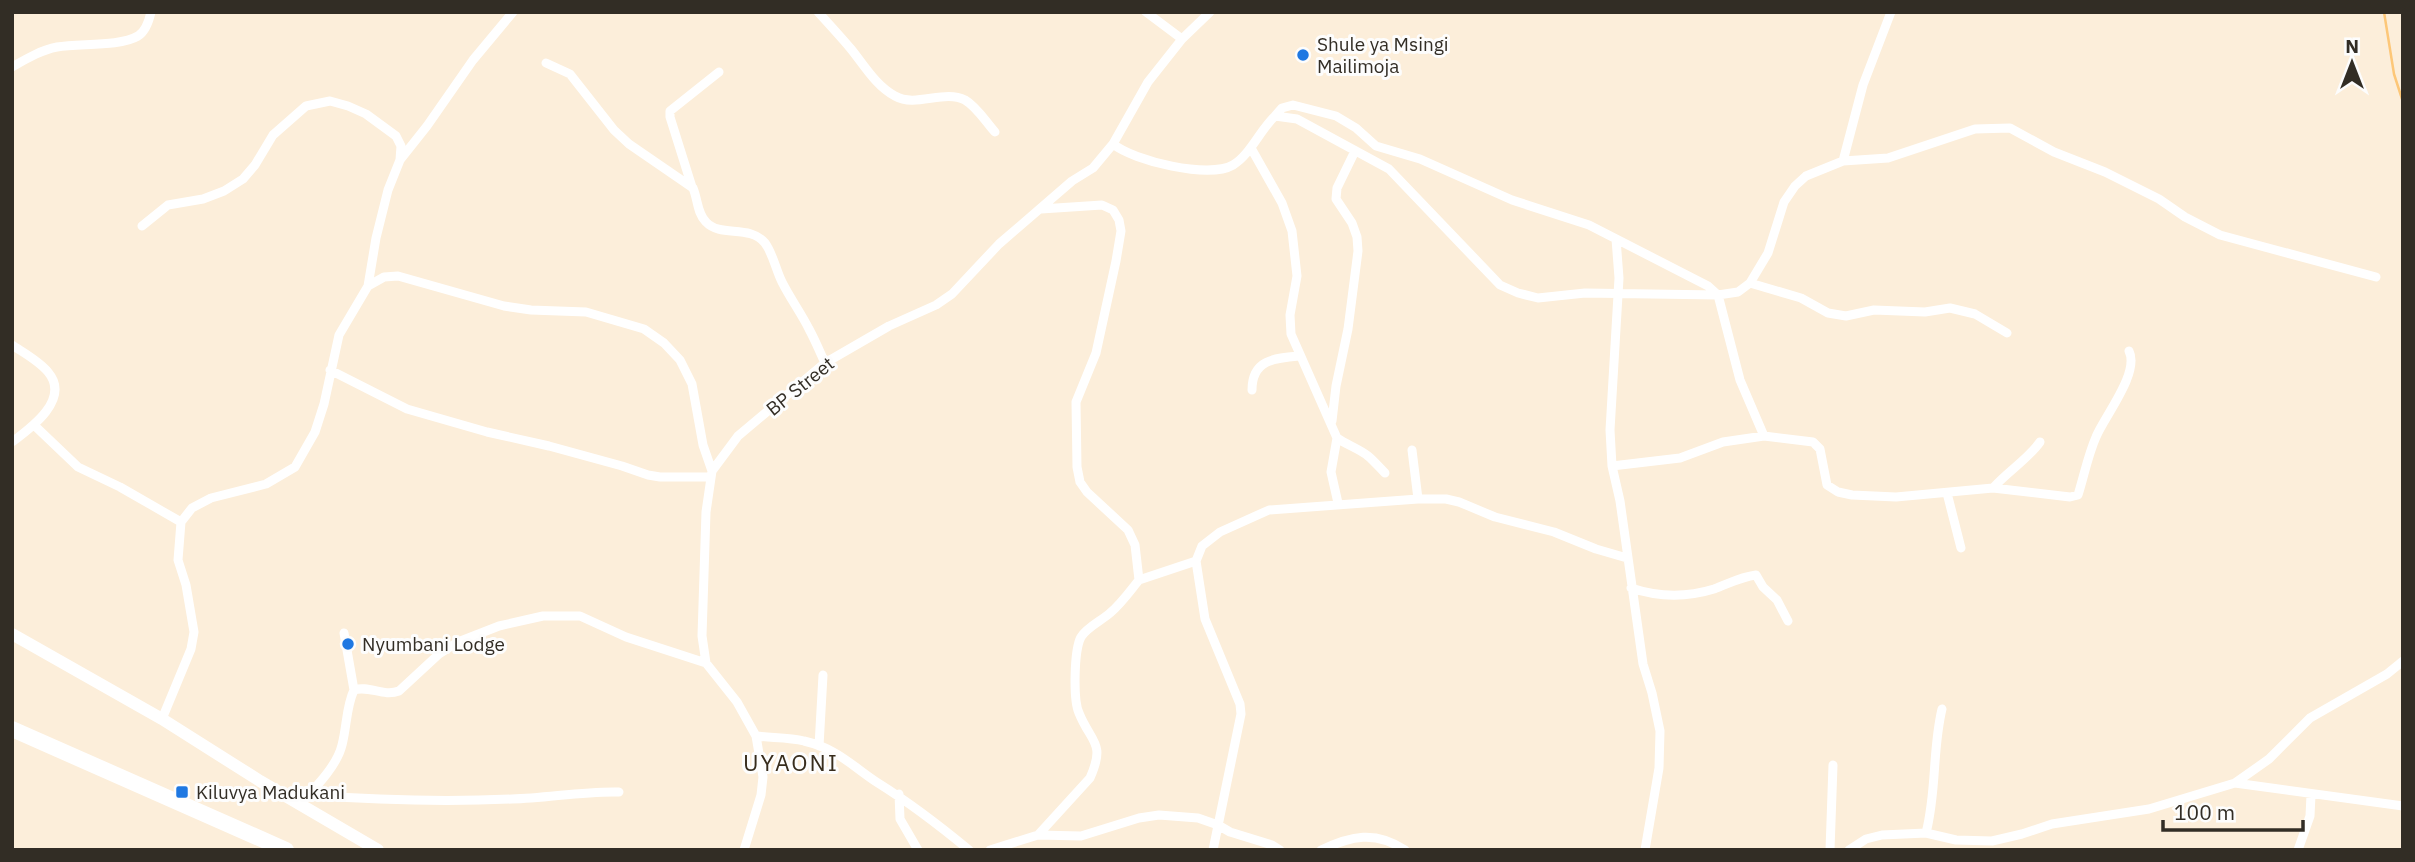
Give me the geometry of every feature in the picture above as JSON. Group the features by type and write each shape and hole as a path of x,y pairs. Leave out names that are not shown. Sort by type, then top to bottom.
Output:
{"highway":[{"path":"12,729 286,850"}],"street":[{"path":"12,67 56,47 120,41 139,36 147,26 151,12"},
{"path":"162,719 191,649 194,632 186,585 177,559 181,522 192,508 211,498 266,484 295,467 314,432 324,404 339,335 368,286 388,190 400,160 427,127 473,60 513,12"},
{"path":"818,12 874,79 895,97 906,100 953,97 963,99 971,104 995,132"},
{"path":"1146,12 1182,39"},
{"name":"BP Street","path":"711,474 738,436 825,363 952,294 999,244 1072,181 1093,168 1114,144 1148,82 1182,39 1210,12"},
{"path":"1843,161 1863,85 1891,12"},
{"path":"546,63 570,74 614,130 629,144 693,188"},
{"path":"719,72 670,111 697,198 698,211 713,228 744,231 757,236 766,244 783,284 809,328 825,363"},
{"path":"142,226 168,205 203,199 224,191 243,179 274,135 306,106 330,102 366,114 396,135 401,146 400,160"},
{"path":"1114,144 1120,149 1157,163 1200,169 1223,168 1234,164 1251,148 1262,128 1282,108 1293,106 1336,116 1356,128 1376,146 1420,159 1512,200 1589,225 1708,286 1718,295 1740,380 1764,436"},
{"path":"1275,116 1297,119 1389,169 1500,285 1538,298 1585,293 1718,295 1738,292 1750,283 1768,253 1784,202 1806,176 1843,161 1888,159 1975,129 2010,128 2054,152 2105,172 2159,199 2220,236 2376,277"},
{"path":"1251,148 1282,203 1292,231 1297,275 1290,315 1291,334 1299,356 1338,438 1349,447 1368,455 1374,464 1385,472"},
{"path":"1332,423 1358,251 1352,223 1336,198 1337,188 1355,151"},
{"path":"1041,209 1102,205 1113,210 1119,220 1121,231 1116,261 1096,353 1076,402 1077,467 1080,482 1087,492 1128,530 1135,545 1139,580"},
{"path":"1616,239 1618,293 1610,430 1612,466 1643,663 1660,731 1659,768 1645,850"},
{"path":"368,286 384,277 398,276 504,306 586,312 644,328 680,360 692,384 711,474 706,512 702,636 706,663 737,702 756,736 764,777 744,850"},
{"path":"1750,283 1801,298 1828,313 1846,316 1874,310 1925,312 1950,308 1975,314 2007,333"},
{"path":"12,345 50,373 53,384 53,398 48,409 34,426 12,442"},
{"path":"1612,466 1680,458 1723,443 1764,436 1813,442 1820,449 1827,485 1838,492 1852,495 1896,497 1993,488 2070,498 2078,495 2096,435 2111,413 2121,391 2131,364 2129,351"},
{"path":"1252,390 1255,371 1260,365 1279,358 1299,356"},
{"path":"330,370 407,409 487,432 549,446 648,475 711,474"},
{"path":"34,426 78,467 120,487 181,522"},
{"path":"1338,438 1331,472 1338,503"},
{"path":"1993,488 2007,473 2031,455 2040,442"},
{"path":"1412,450 1418,499"},
{"path":"1947,493 1961,548"},
{"path":"1213,850 1241,715 1240,704 1205,618 1196,561 1202,546 1220,532 1269,510 1338,503 1446,499 1627,558"},
{"path":"1038,835 1090,778 1095,767 1096,741 1078,712 1076,692 1078,643 1083,634 1111,612 1139,580 1196,561"},
{"path":"1631,588 1667,596 1715,589 1744,576 1756,575 1763,587 1777,600 1788,621"},
{"path":"354,690 361,688 391,694 399,691 439,654 458,642 499,626 544,616 580,616 626,636 706,663"},
{"path":"305,799 335,762 342,747 349,699 354,690 344,633"},
{"path":"12,634 162,719 260,781 305,799 378,850"},
{"path":"1849,850 1874,837 1926,833 1956,841 1992,841 2052,824 2149,809 2235,783 2269,759 2310,718 2386,674 2403,661"},
{"path":"819,746 823,675"},
{"path":"1926,833 1936,780 1935,738 1942,709"},
{"path":"756,736 804,741 836,752 877,782 899,794 969,850"},
{"path":"1830,850 1833,765"},
{"path":"2235,783 2403,806"},
{"path":"305,799 514,799 590,791 619,792"},
{"path":"899,794 900,819 918,850"},
{"path":"2298,850 2311,816 2311,794"},
{"path":"990,850 1038,835 1081,836 1139,818 1160,815 1198,818 1275,848"},
{"path":"1321,850 1347,838 1373,837 1396,844 1405,850"}],"waterway":[{"path":"2384,12 2394,74 2403,102"}],"place":[{"name":"Shule ya Msingi Mailimoja","path":"1303,55"},
{"name":"Nyumbani Lodge","path":"348,644"},
{"name":"Kiluvya Madukani","path":"182,792"}],"district":[{"name":"UYAONI","path":"791,762"}]}
